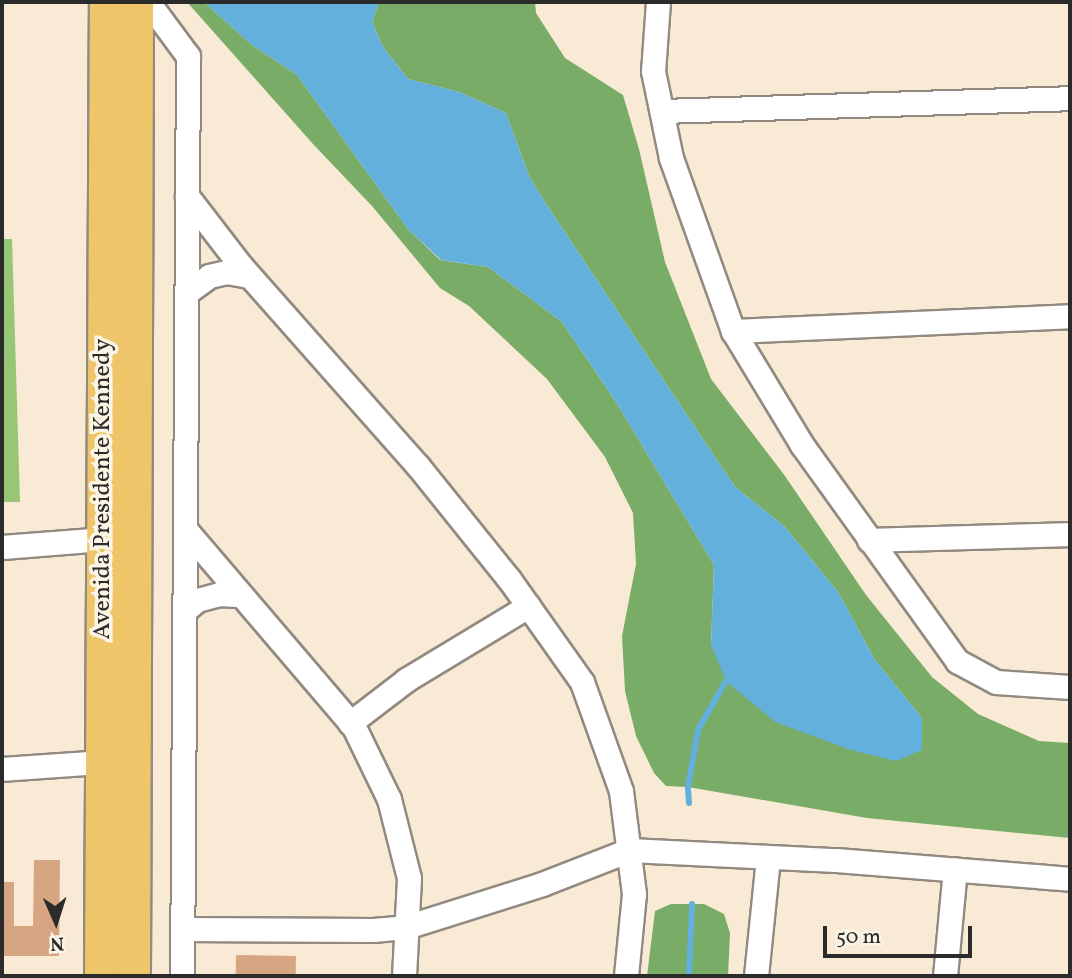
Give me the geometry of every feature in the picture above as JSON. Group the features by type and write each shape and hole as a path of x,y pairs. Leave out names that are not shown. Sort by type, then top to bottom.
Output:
{"main road":[{"name":"Avenida Presidente Kennedy","path":"103,976 108,2"},
{"name":"Avenida Presidente Kennedy","path":"131,976 134,2"}],"street":[{"path":"148,2 188,56 182,976"},
{"path":"658,2 653,71 671,158 733,331 802,445 957,661 996,682 1070,687"},
{"path":"662,111 1070,98"},
{"path":"187,197 249,276 418,466 528,606 582,682 621,791 634,894 625,976"},
{"path":"186,293 209,276 226,272 249,276"},
{"path":"733,331 1070,316"},
{"path":"185,529 350,723 389,799 409,878 404,976"},
{"path":"869,540 1070,534"},
{"path":"2,547 104,539"},
{"path":"184,611 197,600 219,594 241,595"},
{"path":"350,723 406,680 528,606"},
{"path":"2,769 103,762"},
{"path":"182,929 373,930 407,927 542,884 629,850 955,869 1070,879"},
{"path":"756,976 768,858"},
{"path":"945,976 955,869"}],"green space":[{"path":"187,2 204,2 252,45 297,75 408,229 440,260 488,267 562,322 616,402 714,565 711,645 922,718 875,660 838,592 785,527 735,487 546,204 529,176 506,113 459,92 408,79 383,47 372,22 379,2 535,2 536,13 565,58 623,95 639,149 665,262 711,379 785,476 866,595 932,677 978,714 1039,741 1070,743 1070,838 867,818 688,787 666,786 654,773 636,736 625,691 622,636 636,564 633,513 605,457 547,379 469,306 440,288 372,206"},
{"path":"2,239 12,239 20,502 2,502"},
{"path":"671,904 704,904 724,914 730,933 728,976 647,976 655,911"}],"water":[{"path":"204,2 379,2 372,22 383,47 408,79 459,92 506,113 529,176 546,204 735,487 785,527 838,592 875,660 922,718 922,750 896,761 851,750 775,722 726,681 711,645 714,565 616,402 562,322 488,267 441,260 408,229 297,75 252,45"}],"building":[{"path":"34,860 60,860 59,956 2,956 2,882 14,882 14,926 33,926"},
{"path":"236,955 296,956 296,976 236,976"}],"waterway":[{"path":"689,803 688,787 698,730 726,681"},
{"path":"689,976 692,904"}]}
